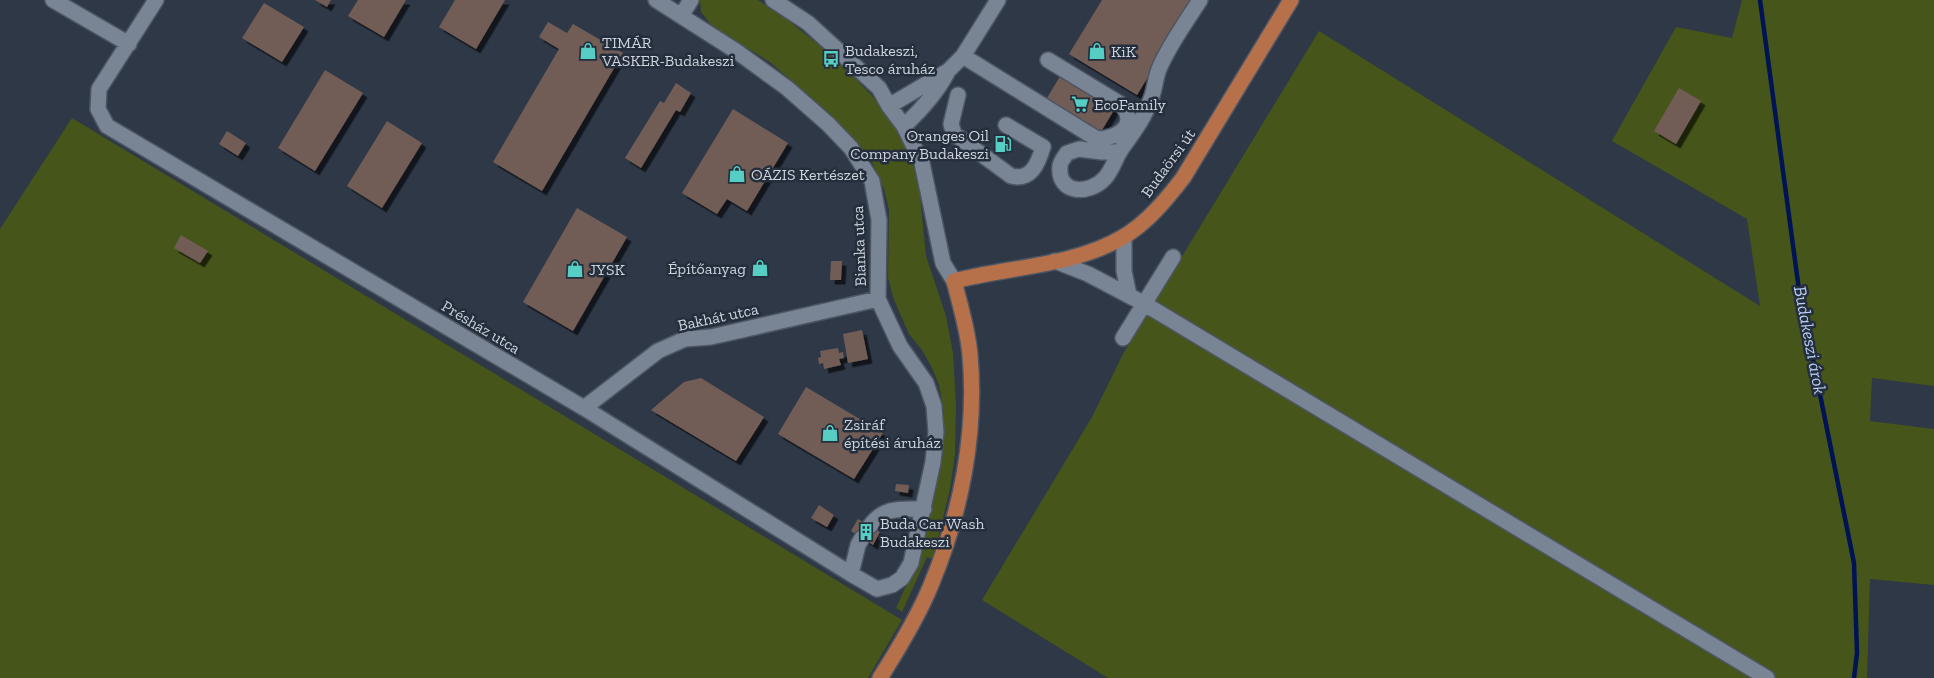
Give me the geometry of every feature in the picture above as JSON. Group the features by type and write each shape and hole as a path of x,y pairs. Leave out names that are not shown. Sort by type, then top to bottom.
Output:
{"main road":[{"name":"Budaörsi út","path":"954,281 982,274 1077,257 1102,248 1124,237 1146,220 1164,202 1183,178 1291,0"},
{"path":"880,678 931,586 948,540 968,454 973,403 970,354 954,281"}],"street":[{"path":"53,0 129,44 156,0"},
{"name":"Bianka utca","path":"656,0 787,88 828,124 851,148 872,181 879,220 878,299 900,346 926,383 934,406 936,432 933,462 924,509 911,562 902,578 892,585 877,589 851,574"},
{"path":"681,16 691,0"},
{"path":"773,0 808,23 879,88 889,106 904,126 922,163 943,262 954,281"},
{"path":"889,106 948,71 963,56 998,0"},
{"path":"1120,152 1142,120 1167,53 1200,0"},
{"name":"Présház utca","path":"129,44 99,89 98,109 107,126 584,408 851,574"},
{"path":"963,56 1097,139 1108,139 1125,129 1128,121 1128,112 1122,105 1048,60"},
{"path":"904,126 920,111 941,84 948,71"},
{"path":"958,95 951,124 954,134 1011,176 1020,178 1029,174 1039,160 1043,148 1006,125"},
{"path":"1124,237 1124,271 1129,294"},
{"path":"1123,338 1173,257"},
{"path":"1055,261 1088,274 1129,294 1767,678"},
{"name":"Bakhát utca","path":"584,408 658,351 685,340 878,299"},
{"path":"851,574 858,545 874,521 892,509 924,509"}],"green space":[{"path":"700,0 758,0 789,21 835,58 874,98 905,140 913,157 919,184 926,256 946,316 953,353 956,405 955,454 950,489 933,559 927,557 902,612 896,608 921,553 938,479 943,442 944,413 939,385 932,368 922,350 909,334 894,300 888,278 889,210 884,189 869,156 829,113 771,63 712,26 701,12"},
{"path":"1742,0 1934,0 1934,386 1872,378 1870,421 1934,429 1934,585 1870,579 1867,678 1108,678 982,600 1092,417 1123,354 1319,31 1760,306 1747,219 1612,141 1676,27 1732,38"},
{"path":"72,118 902,620 868,678 0,678 0,229"}],"building":[{"path":"315,0 331,0 327,7"},
{"path":"358,0 406,0 384,37 348,16"},
{"path":"455,0 505,0 476,49 439,27"},
{"path":"1102,0 1195,0 1137,95 1069,54"},
{"path":"264,3 304,27 282,62 242,38"},
{"path":"548,22 567,33 573,24 623,53 542,191 493,162 559,49 539,37"},
{"path":"325,70 363,93 315,171 278,148"},
{"name":"EcoFamily","path":"1062,73 1117,105 1099,135 1044,103"},
{"path":"676,83 691,93 680,112 676,110 641,168 625,158 660,101 664,103"},
{"path":"1679,88 1701,101 1676,144 1654,131"},
{"path":"733,109 788,143 747,211 727,199 717,214 682,193"},
{"path":"387,121 422,143 382,208 347,186"},
{"path":"227,131 246,143 238,156 219,144"},
{"name":"JYSK","path":"577,208 627,237 573,331 523,302"},
{"path":"181,235 208,251 200,263 174,248"},
{"path":"831,261 842,261 841,280 830,280"},
{"path":"862,330 868,359 848,363 843,334"},
{"path":"838,348 839,353 843,352 844,358 839,359 841,365 824,369 823,363 819,364 820,351"},
{"path":"701,378 764,417 736,461 651,410 684,382"},
{"name":"Zsiráf építési áruház","path":"806,387 883,433 854,479 778,434"},
{"path":"896,484 909,485 908,493 895,491"},
{"path":"819,505 834,515 827,527 811,518"},
{"name":"Buda Car Wash Budakeszi","path":"858,519 880,532 873,545 851,531"}],"waterway":[{"name":"Budakeszi árok","path":"1760,0 1799,290 1854,563 1857,653 1854,678"}],"place":[{"name":"TIMÁR VASKER-Budakeszi","path":"588,51"},
{"name":"KiK","path":"1097,51"},
{"name":"Budakeszi, Tesco áruház","path":"831,59"},
{"name":"EcoFamily","path":"1080,104"},
{"name":"Oranges Oil Company Budakeszi","path":"1003,144"},
{"name":"OÁZIS Kertészet","path":"737,174"},
{"name":"Építőanyag","path":"760,268"},
{"name":"JYSK","path":"575,269"},
{"name":"Zsiráf építési áruház","path":"830,433"},
{"name":"Buda Car Wash Budakeszi","path":"866,532"}]}
